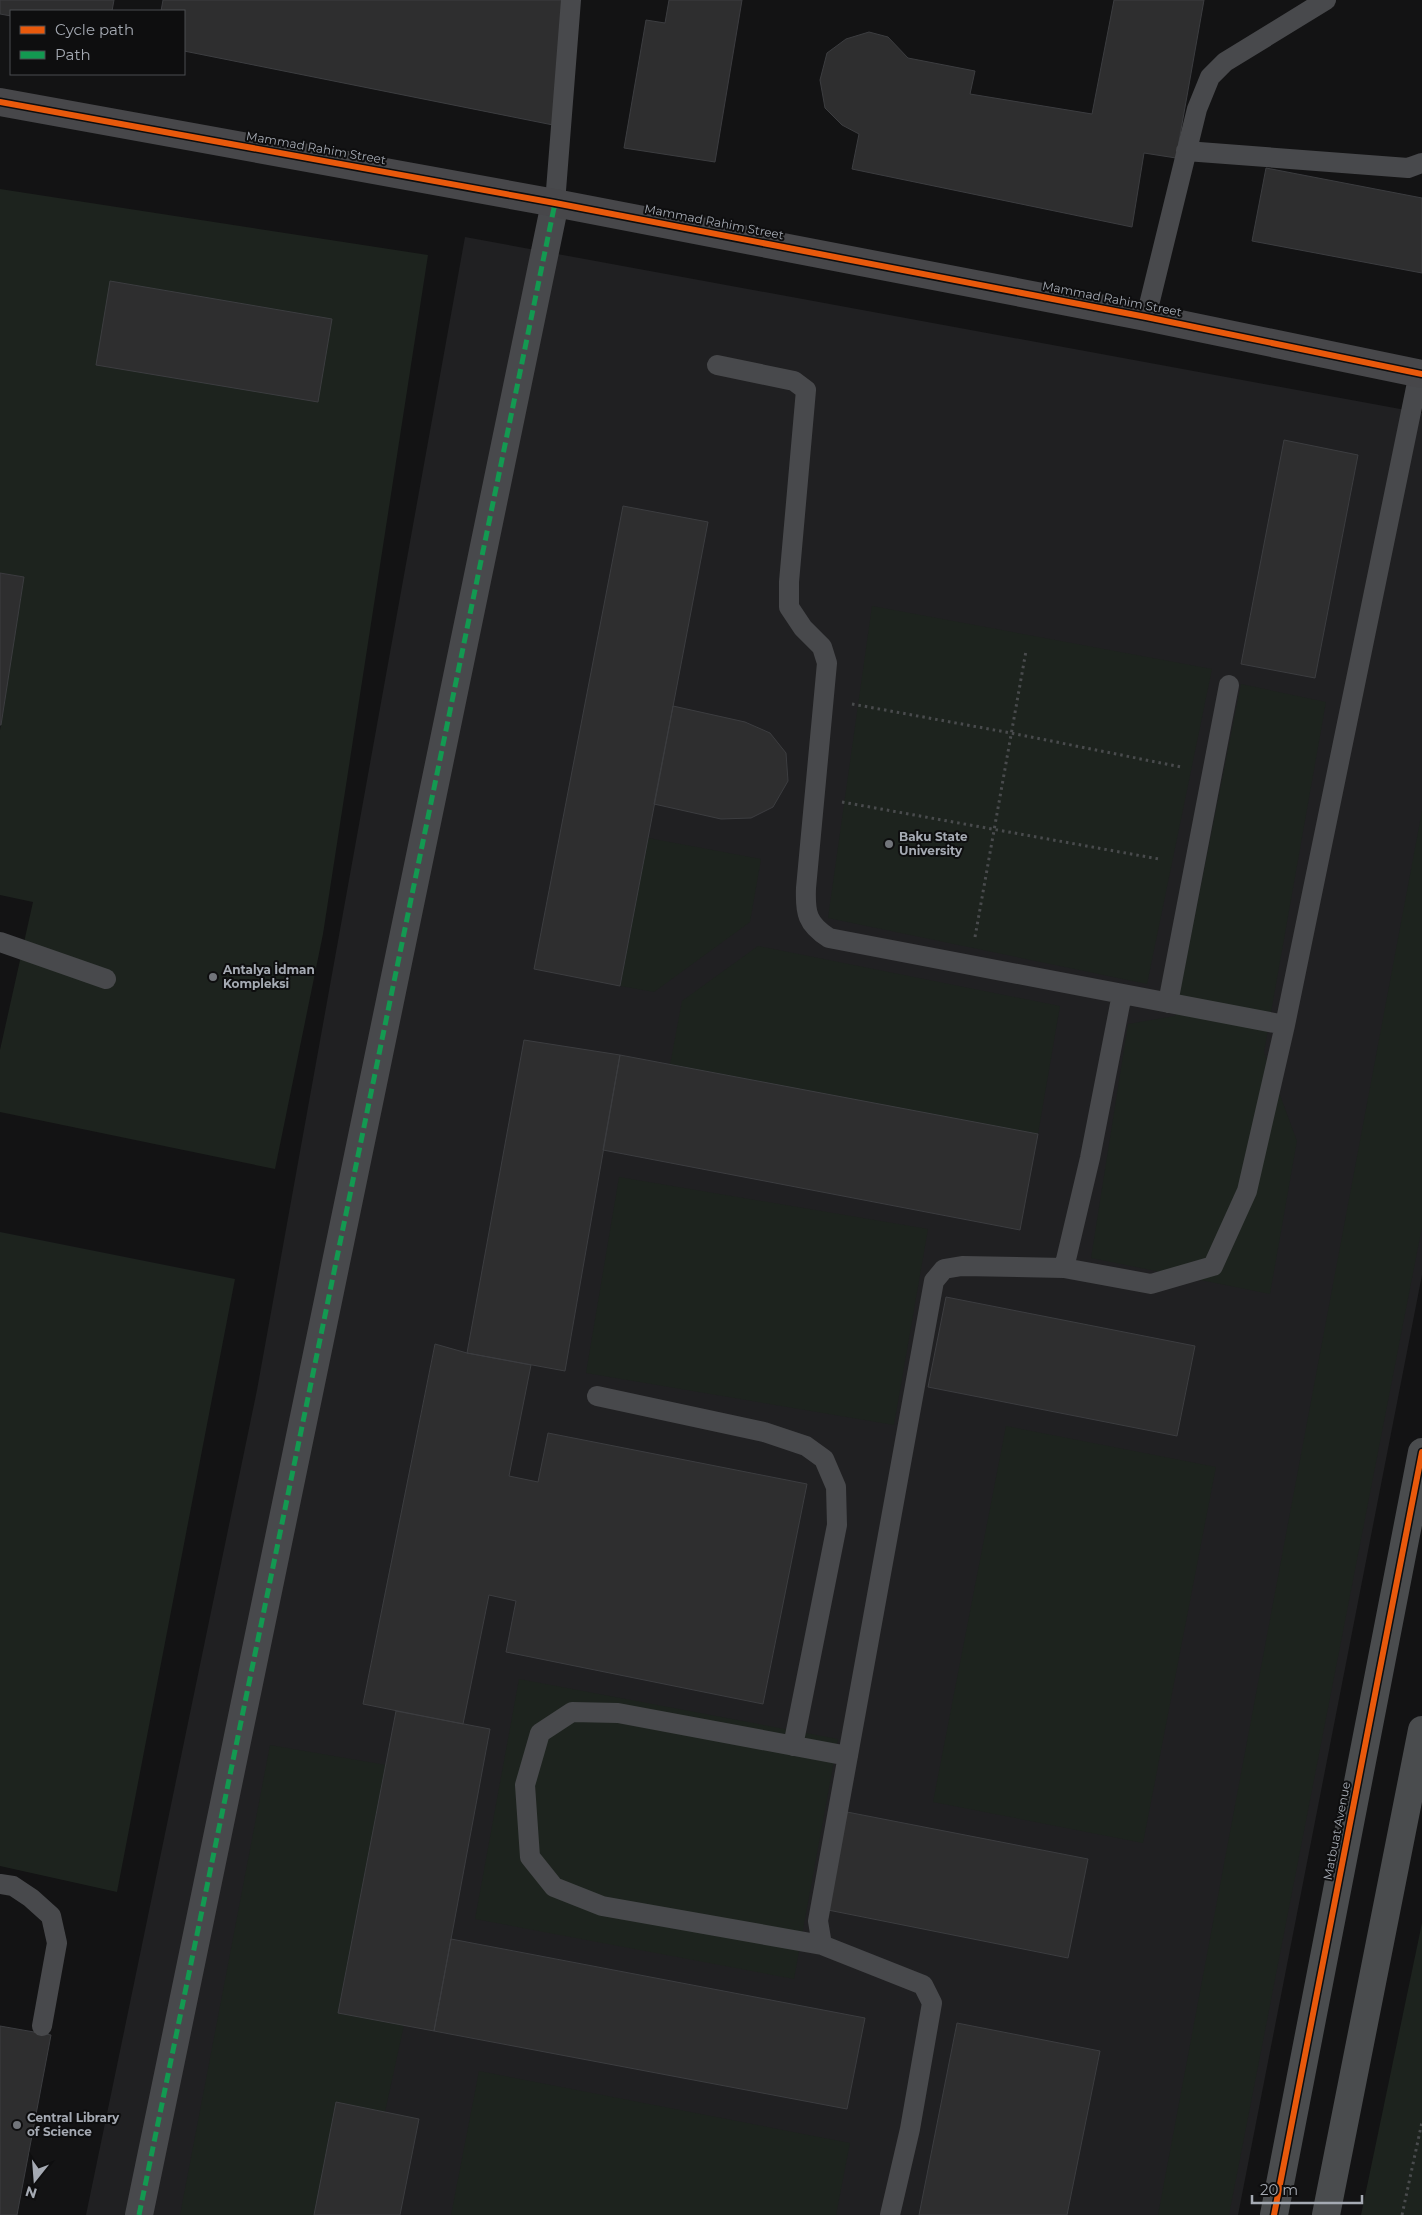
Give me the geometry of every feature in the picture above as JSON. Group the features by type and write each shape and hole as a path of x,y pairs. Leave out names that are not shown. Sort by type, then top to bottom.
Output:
{"main road":[{"name":"Matbuat Avenue","path":"1274,2215 1422,1452"},
{"path":"1326,2215 1415,1799 1422,1730"}],"street":[{"name":"Mammad Rahim Street","path":"0,102 555,203 1146,317 1421,374"},
{"path":"140,2215 555,203"}],"lane":[{"path":"555,203 571,0"},
{"path":"1146,317 1197,109 1210,77 1225,62 1326,0"},
{"path":"1186,151 1408,168 1422,163"},
{"path":"717,365 794,381 806,390 789,582 789,608 803,628 822,647 828,663 805,909 815,929 829,938 1285,1025"},
{"path":"822,1945 818,1921 934,1281 944,1269 962,1266 1064,1268 1151,1284 1213,1266 1247,1192 1285,1025 1421,374"},
{"path":"1168,1003 1229,685"},
{"path":"0,944 106,979"},
{"path":"1064,1268 1090,1158 1122,994"},
{"path":"597,1396 764,1432 806,1446 824,1459 836,1487 837,1526 792,1746"},
{"path":"848,1756 618,1713 572,1712 540,1733 525,1785 530,1857 554,1887 602,1906 822,1945 923,1986 932,2003 910,2128 890,2215"},
{"path":"0,1884 13,1886 31,1898 50,1916 57,1943 42,2026"}],"path":[{"path":"970,965 1026,651"},
{"path":"824,699 1011,733 1181,767"},
{"path":"814,797 1159,859"},
{"path":"1402,2215 1422,2122"}],"shaded area":[{"path":"0,189 428,255 323,934 275,1169 0,1112 0,1050 33,902 0,895 0,730 24,577 0,573"},
{"name":"Baku State University","path":"465,237 1422,413 1422,1275 1238,2215 86,2215 257,1390"},
{"path":"872,606 1212,669 1147,984 828,918"},
{"path":"1241,684 1326,702 1264,1052 1297,1141 1270,1294 1091,1258 1128,1024 1175,1016"},
{"path":"1422,811 1422,1227 1229,2215 1158,2215"},
{"path":"648,838 761,859 750,922 654,992 620,986"},
{"path":"758,946 1060,1006 1038,1134 670,1065 682,1001"},
{"path":"619,1177 928,1229 894,1425 586,1373"},
{"path":"0,1232 235,1279 117,1892 0,1866"},
{"path":"1006,1426 1216,1467 1143,1843 933,1802"},
{"path":"519,1679 838,1739 794,1979 475,1919"},
{"path":"270,1745 386,1765 338,2013 404,2025 385,2112 336,2102 314,2215 180,2215"},
{"path":"1422,1923 1422,2215 1361,2215"},
{"path":"479,2071 850,2143 836,2215 451,2215"}],"building":[{"path":"0,0 114,0 112,10 10,10 10,16 0,14"},
{"path":"163,0 564,0 553,125 185,51 185,10 161,10"},
{"path":"669,0 742,0 715,162 624,148 646,20 665,23"},
{"path":"1114,0 1204,0 1176,158 1144,153 1132,227 852,169 859,134 842,125 825,108 820,80 827,53 846,39 869,32 888,37 908,58 975,71 970,94 1092,114"},
{"path":"1266,168 1422,198 1422,273 1252,241"},
{"path":"110,281 332,319 318,402 96,365"},
{"path":"1284,440 1358,455 1315,678 1241,664"},
{"path":"623,506 708,522 620,986 534,969"},
{"path":"0,573 24,577 1,725 0,725"},
{"path":"673,706 745,722 770,733 786,753 788,781 773,807 751,818 721,819 654,804"},
{"path":"524,1040 620,1055 565,1371 467,1353"},
{"path":"620,1055 1038,1134 1020,1230 603,1150"},
{"path":"946,1297 1195,1346 1177,1436 928,1387"},
{"path":"435,1344 467,1353 531,1365 509,1476 538,1482 548,1433 807,1484 763,1704 506,1652 516,1601 489,1595 463,1724 363,1704"},
{"path":"396,1711 490,1729 434,2031 338,2013"},
{"path":"847,1812 1088,1859 1068,1958 828,1910"},
{"path":"451,1939 865,2018 847,2109 434,2031"},
{"path":"957,2023 1100,2051 1067,2215 919,2215"},
{"name":"Central Library of Science","path":"0,2026 51,2035 17,2215 0,2215"},
{"path":"336,2102 419,2119 400,2215 314,2215"}],"marked path":[{"path":"139,2215 555,203"}],"cycle path":[{"path":"0,102 555,203 1146,317 1422,374"},
{"path":"1274,2215 1422,1452"}],"place":[{"name":"Baku State University","path":"889,844"},
{"name":"Antalya İdman Kompleksi","path":"213,977"},
{"name":"Central Library of Science","path":"17,2125"}]}
